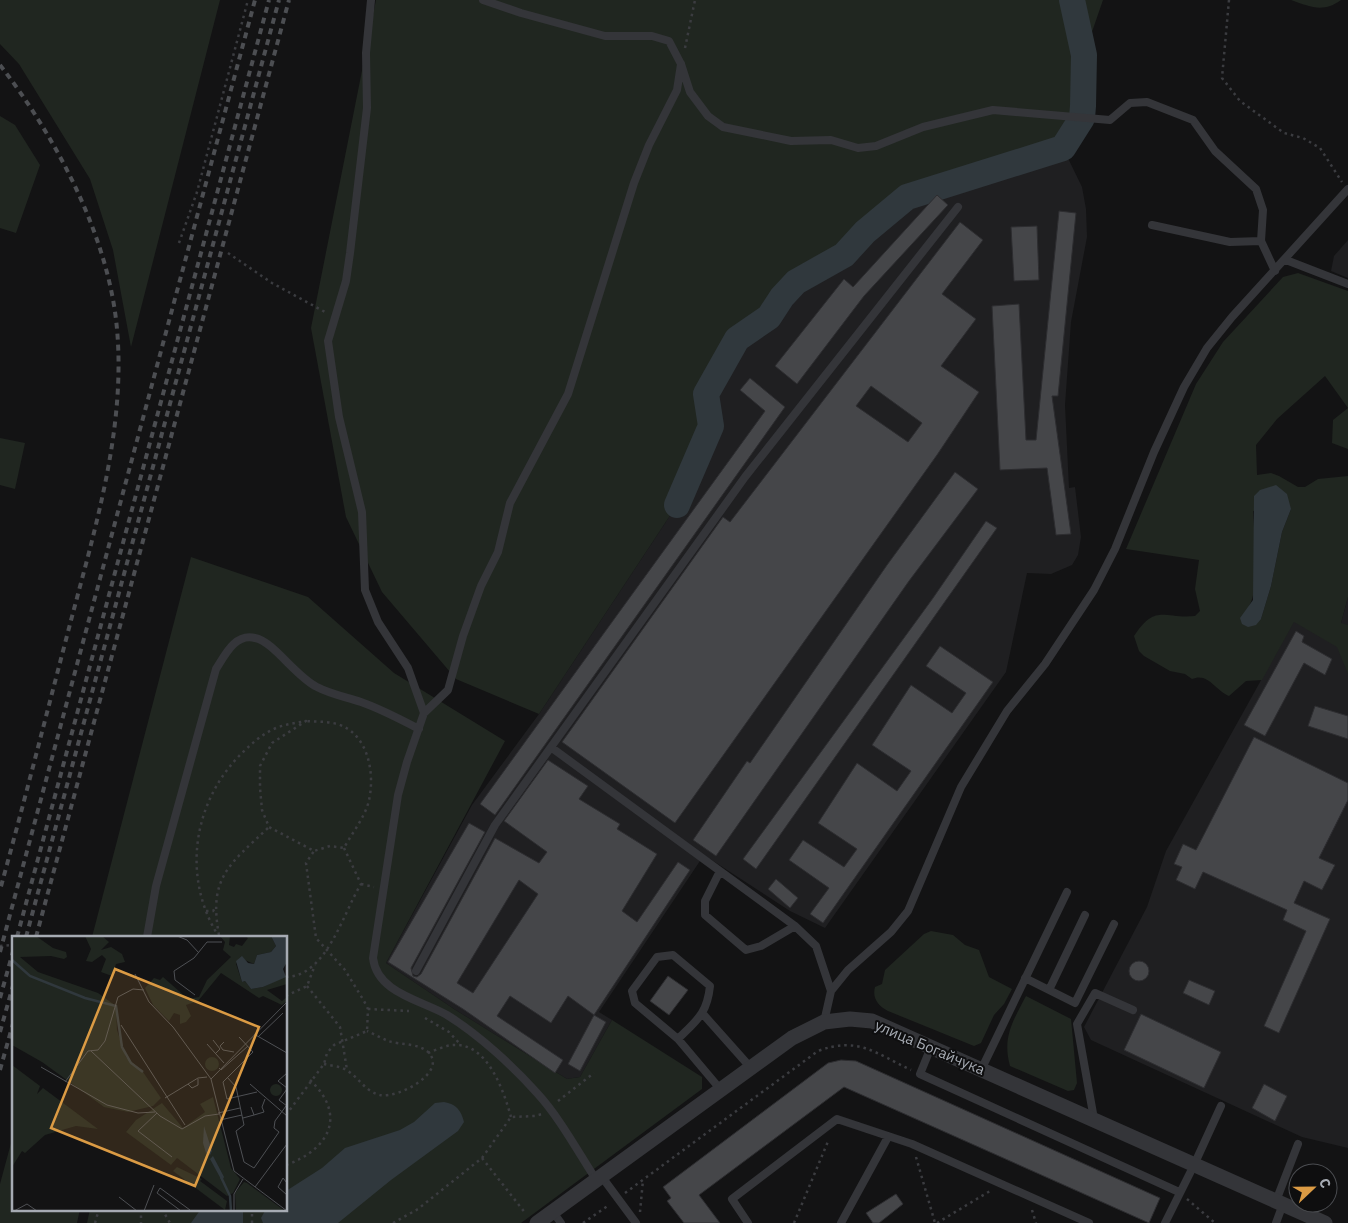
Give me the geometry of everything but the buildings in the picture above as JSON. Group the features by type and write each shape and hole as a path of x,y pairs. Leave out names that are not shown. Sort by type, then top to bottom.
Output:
{"street":[{"name":"улица Богайчука","path":"533,1220 557,1218 600,1179 792,1038 824,1022 850,1019 872,1021 982,1068 1325,1223"}],"lane":[{"path":"371,0 366,53 366,117 346,281 328,340 338,417 362,512 365,590 378,622 408,668 424,713"},
{"path":"483,0 521,13 606,36 652,36 669,41 681,64 690,92 708,116 723,127 791,141 831,140 858,148 876,146 923,128 993,110 1110,120 1130,103 1147,102 1194,120 1215,151 1256,189 1263,210 1261,241 1275,271"},
{"path":"636,1223 618,1198 600,1179 537,1093 475,1036 447,1015 399,993 383,981 375,971 373,958 398,795 424,713 448,690 478,594 498,552 510,503 568,394 634,183 649,145 677,90 681,64"},
{"path":"824,1022 831,990 848,970 890,932 908,911 961,787 1007,711 1045,664 1094,590 1115,549 1154,452 1184,387 1207,348 1232,317 1286,260 1348,189"},
{"path":"416,970 495,825 745,477 958,207"},
{"path":"1152,225 1230,242 1261,241"},
{"path":"1286,260 1348,284"},
{"path":"148,936 156,886 216,669 232,645 240,639 254,637 263,641 295,673 317,687 383,710 419,729"},
{"path":"552,748 795,926 816,946 831,990"},
{"path":"720,871 705,902 705,915 746,950 761,946 795,926"},
{"path":"982,1068 1067,892"},
{"path":"1049,990 1085,915"},
{"path":"1025,978 1075,1003 1114,924"},
{"path":"678,1039 703,1014 708,1001 710,986 673,955 657,957 632,991 635,1003 678,1039 721,1090"},
{"path":"1094,1119 1077,1024 1095,993 1133,1010"},
{"path":"703,1014 751,1068"},
{"path":"931,1047 920,1074 1179,1192"},
{"path":"1165,1223 1194,1165 1220,1106"},
{"path":"748,1223 732,1199 837,1120 912,1144 1090,1223"},
{"path":"842,1223 888,1137"},
{"path":"1276,1223 1280,1202 1298,1144"}],"path":[{"path":"179,243 197,192 248,0"},
{"path":"681,64 695,0"},
{"path":"1229,0 1222,78 1240,101 1284,134 1303,138 1320,148 1348,189"},
{"path":"228,253 272,284 335,318"},
{"path":"306,721 272,743 260,766 262,810 269,827 314,851"},
{"path":"218,936 209,921 200,894 197,874 198,833 203,813 213,791 228,768 259,738 276,728 306,721 338,724 350,731 361,742 371,767 368,802 344,848"},
{"path":"276,728 280,730 281,736"},
{"path":"219,936 215,907 222,875 269,827"},
{"path":"344,848 330,846 314,851 306,863 316,938 345,970 368,1009 367,1031"},
{"path":"288,978 303,974 315,965 327,951 361,884 344,848"},
{"path":"206,911 213,911 215,907"},
{"path":"288,995 308,986 315,965"},
{"path":"308,986 340,1027 344,1040 347,1070"},
{"path":"368,1009 414,1012"},
{"path":"419,1015 449,1032 461,1045 476,1052 495,1074 511,1117"},
{"path":"288,1112 310,1080 324,1064 327,1053 334,1044 367,1031 386,1040 417,1047 428,1053 432,1058 427,1075 409,1089 390,1097 371,1092 347,1070 324,1064"},
{"path":"583,1223 818,1051 835,1045 856,1044 920,1074"},
{"path":"428,1053 453,1045 461,1045"},
{"path":"511,1117 534,1116 549,1108 594,1073"},
{"path":"288,1164 310,1153 321,1143 330,1124 330,1106 319,1088 310,1080"},
{"path":"393,1223 418,1209 482,1158 511,1117"},
{"path":"794,1223 837,1120"},
{"path":"912,1144 936,1223 1002,1184"},
{"path":"482,1158 533,1220"},
{"path":"640,1214 643,1180"},
{"path":"1179,1192 1215,1223"},
{"path":"95,1223 98,1210"},
{"path":"141,1210 141,1223"},
{"path":"163,1210 170,1223"},
{"path":"252,1210 252,1223"}],"shaded area":[{"path":"0,0 220,0 131,347 113,250 90,179 19,64 0,44"},
{"path":"376,0 1103,0 1084,55 1082,118 1063,148 907,197 865,232 844,255 796,282 782,297 769,317 737,339 706,394 711,426 677,505 539,714 456,679 382,592 346,517 311,328"},
{"path":"1291,0 1341,0 1323,8 1317,8"},
{"path":"0,116 15,125 40,165 16,233 0,228"},
{"path":"1063,148 1082,187 1086,209 1087,237 1071,322 1065,405 1069,488 1075,487 1081,537 1078,555 1072,565 1051,574 1027,573 1006,672 825,928 790,911 704,855 599,1012 612,1020 580,1077 567,1079 454,1009 386,963 472,805 539,714 677,505 711,426 706,394 737,339 769,317 782,297 796,282 844,255 865,232 907,197"},
{"path":"1348,240 1348,278 1331,271 1334,256"},
{"path":"1298,273 1348,291 1348,408 1325,376 1277,419 1256,445 1257,475 1271,473 1298,487 1305,487 1318,479 1348,476 1348,597 1341,623 1348,625 1348,674 1337,647 1294,622 1262,680 1246,681 1229,696 1203,678 1192,679 1185,674 1170,671 1144,656 1139,651 1134,636 1148,619 1155,616 1195,616 1200,611 1195,589 1199,560 1126,549 1196,384 1223,342 1283,277","holes":["1291,509 1282,532 1271,586 1261,619 1249,606 1253,597 1256,573 1253,511"]},
{"path":"1348,408 1348,449 1332,443 1333,420"},
{"path":"0,438 25,443 15,489 0,485"},
{"path":"1276,485 1287,494 1291,509 1282,532 1271,586 1261,619 1256,625 1248,627 1242,624 1240,618 1253,600 1254,496 1260,490"},
{"path":"191,557 308,597 394,673 505,741 386,963 454,1009 567,1079 580,1077 612,1020 702,1077 702,1089 521,1223 87,1223 90,1210 288,1210 288,936 92,936"},
{"path":"1348,597 1348,1148 1302,1137 1091,1040 1084,1027 1147,907 1166,851 1294,621 1341,623"},
{"path":"931,931 953,935 965,945 979,950 989,977 1012,989 1004,1004 994,1015 981,1043 974,1046 888,1011 881,1007 875,998 875,987 882,984 885,970 924,934"},
{"path":"1026,996 1071,1019 1077,1083 1074,1090 1068,1091 1010,1066 1007,1046 1008,1038 1013,1021"},
{"path":"444,1102 452,1104 457,1108 464,1122 458,1131 391,1180 338,1223 263,1223 261,1218 265,1210 288,1210 288,1190 322,1168 345,1148 400,1130 414,1122 435,1103"},
{"path":"12,1139 12,1210 80,1210 77,1223 0,1223 0,1184"},
{"path":"200,1210 243,1210 243,1223 191,1223"}],"waterway":[{"path":"677,505 711,426 706,394 737,339 769,317 782,297 796,282 844,255 865,232 907,197 1063,148 1082,118 1083,106 1084,55 1072,0"}],"railway":[{"path":"0,952 255,0"},
{"path":"17,936 269,0"},
{"path":"26,936 279,0"},
{"path":"36,936 289,0"},
{"path":"0,65 21,93 60,156 91,224 112,294 117,329 119,367 112,443 98,518 0,890"},
{"path":"0,998 12,955"},
{"path":"0,1032 12,989"},
{"path":"0,1070 12,1027"}]}
